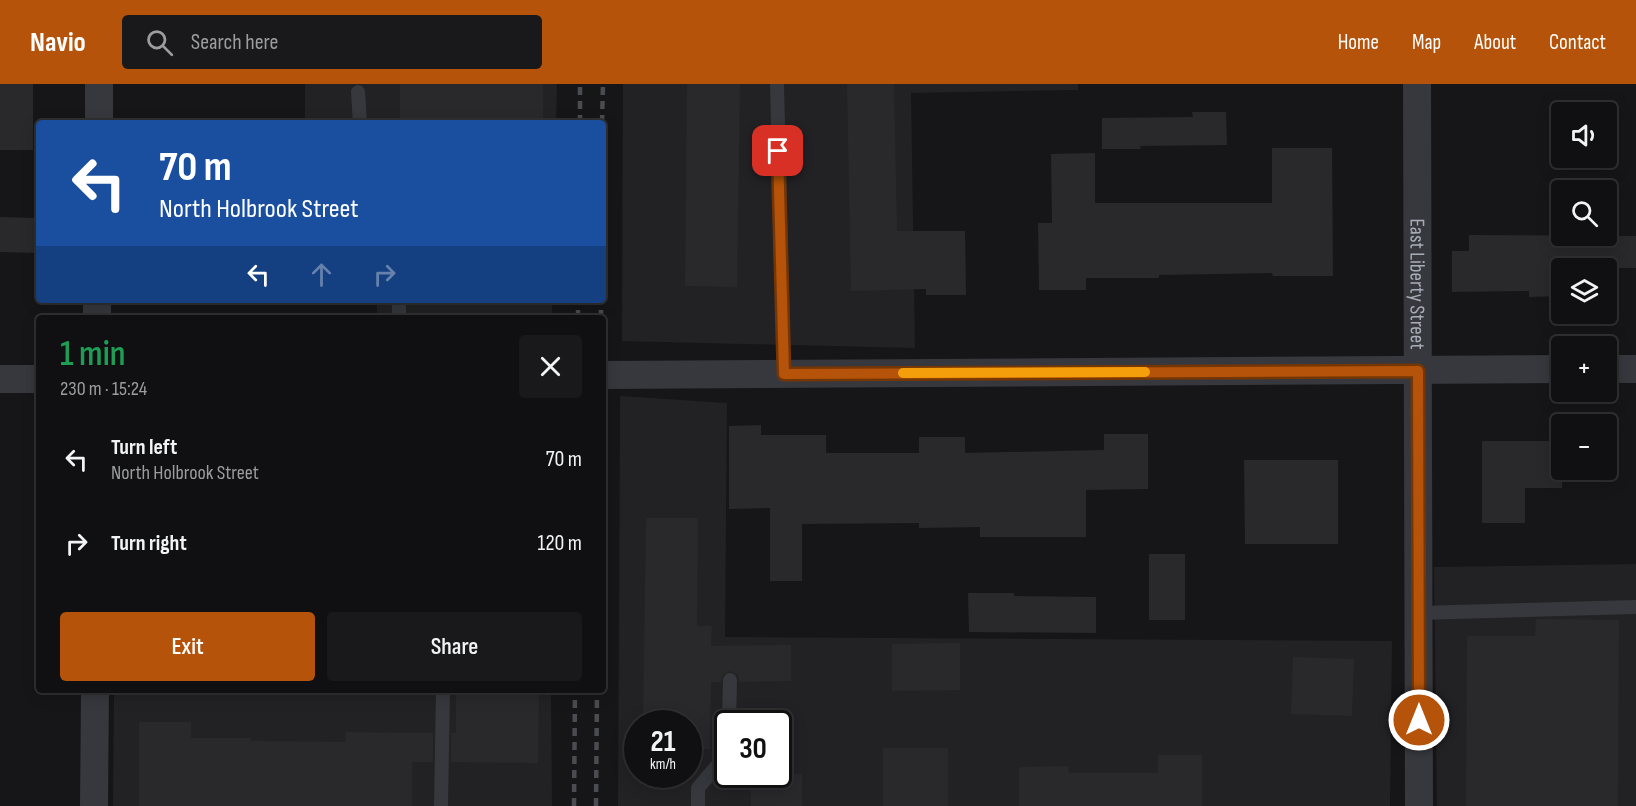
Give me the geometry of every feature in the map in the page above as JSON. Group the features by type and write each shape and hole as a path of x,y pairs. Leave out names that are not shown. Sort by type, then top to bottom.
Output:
{"street":[{"path":"99,84 99,120"},
{"name":"East Liberty Street","path":"1417,84 1419,806"},
{"path":"606,375 1551,369"},
{"path":"1617,369 1636,369"},
{"path":"0,379 36,379"},
{"path":"93,806 95,693"}],"lane":[{"path":"777,84 784,374"},
{"path":"358,92 360,120"},
{"path":"1419,613 1636,607"},
{"path":"729,710 730,680"},
{"path":"441,806 443,693"},
{"path":"698,806 698,788 714,769"}],"shaded area":[{"path":"305,84 557,84 556,120 305,120"},
{"path":"623,84 1078,84 1078,90 911,93 915,348 622,341"},
{"path":"377,303 552,303 552,315 377,315"},
{"path":"620,396 727,403 725,637 1392,641 1390,806 618,806"},
{"path":"1636,564 1636,806 1437,806 1434,567"},
{"path":"114,693 551,693 552,806 113,806"}],"building":[{"path":"0,84 33,84 33,150 0,150"},
{"path":"400,84 543,84 543,120 400,120"},
{"path":"687,84 740,84 737,287 685,286"},
{"path":"847,84 894,84 897,231 965,231 966,295 926,295 926,289 851,291"},
{"path":"1192,112 1226,112 1227,145 1102,149 1102,118 1193,117"},
{"path":"1272,148 1332,148 1333,276 1273,276 1272,273 1159,275 1159,278 1086,278 1086,290 1039,290 1038,223 1052,223 1051,154 1095,153 1095,203 1272,203"},
{"path":"0,217 36,218 36,253 0,252"},
{"path":"1469,235 1551,235 1551,246 1617,246 1617,236 1636,236 1636,268 1617,268 1617,258 1551,258 1551,296 1529,297 1529,291 1452,292 1452,251 1469,251"},
{"path":"761,425 761,435 826,435 826,453 919,453 919,437 965,437 965,453 1104,450 1104,434 1148,434 1148,489 1086,490 1086,537 980,537 980,527 919,528 919,523 802,524 802,581 770,581 770,508 729,509 729,426"},
{"path":"1482,441 1551,441 1551,480 1562,480 1562,488 1525,488 1525,523 1482,523"},
{"path":"1244,460 1338,460 1338,544 1245,544"},
{"path":"646,518 698,518 697,626 712,626 711,646 791,645 791,681 739,682 738,675 730,671 723,675 721,682 711,682 710,749 702,749 702,710 643,710"},
{"path":"1149,554 1185,554 1185,620 1149,620"},
{"path":"968,593 1096,597 1096,633 969,632"},
{"path":"1536,619 1619,620 1618,806 1466,806 1467,636 1535,636"},
{"path":"960,643 960,690 892,691 892,644"},
{"path":"1293,657 1354,659 1352,716 1291,714"},
{"path":"456,693 539,693 538,763 451,762 451,733 456,733"},
{"path":"139,722 191,722 191,738 251,738 251,741 346,742 346,732 433,733 433,762 412,762 412,806 139,806"},
{"path":"883,748 948,748 948,806 883,806"},
{"path":"1158,755 1202,755 1202,806 1019,806 1019,767 1068,766 1069,773 1158,773"},
{"path":"792,774 802,774 802,806 751,806 751,788 792,788"}],"railway":[{"path":"580,84 580,120"},
{"path":"602,120 603,84"},
{"path":"578,303 578,315"},
{"path":"601,303 601,315"},
{"path":"574,806 575,693"},
{"path":"596,806 597,693"}],"slow traffic":[{"path":"903,373 1145,372"}],"route":[{"path":"778,151 784,374 1418,371 1419,720"}]}
